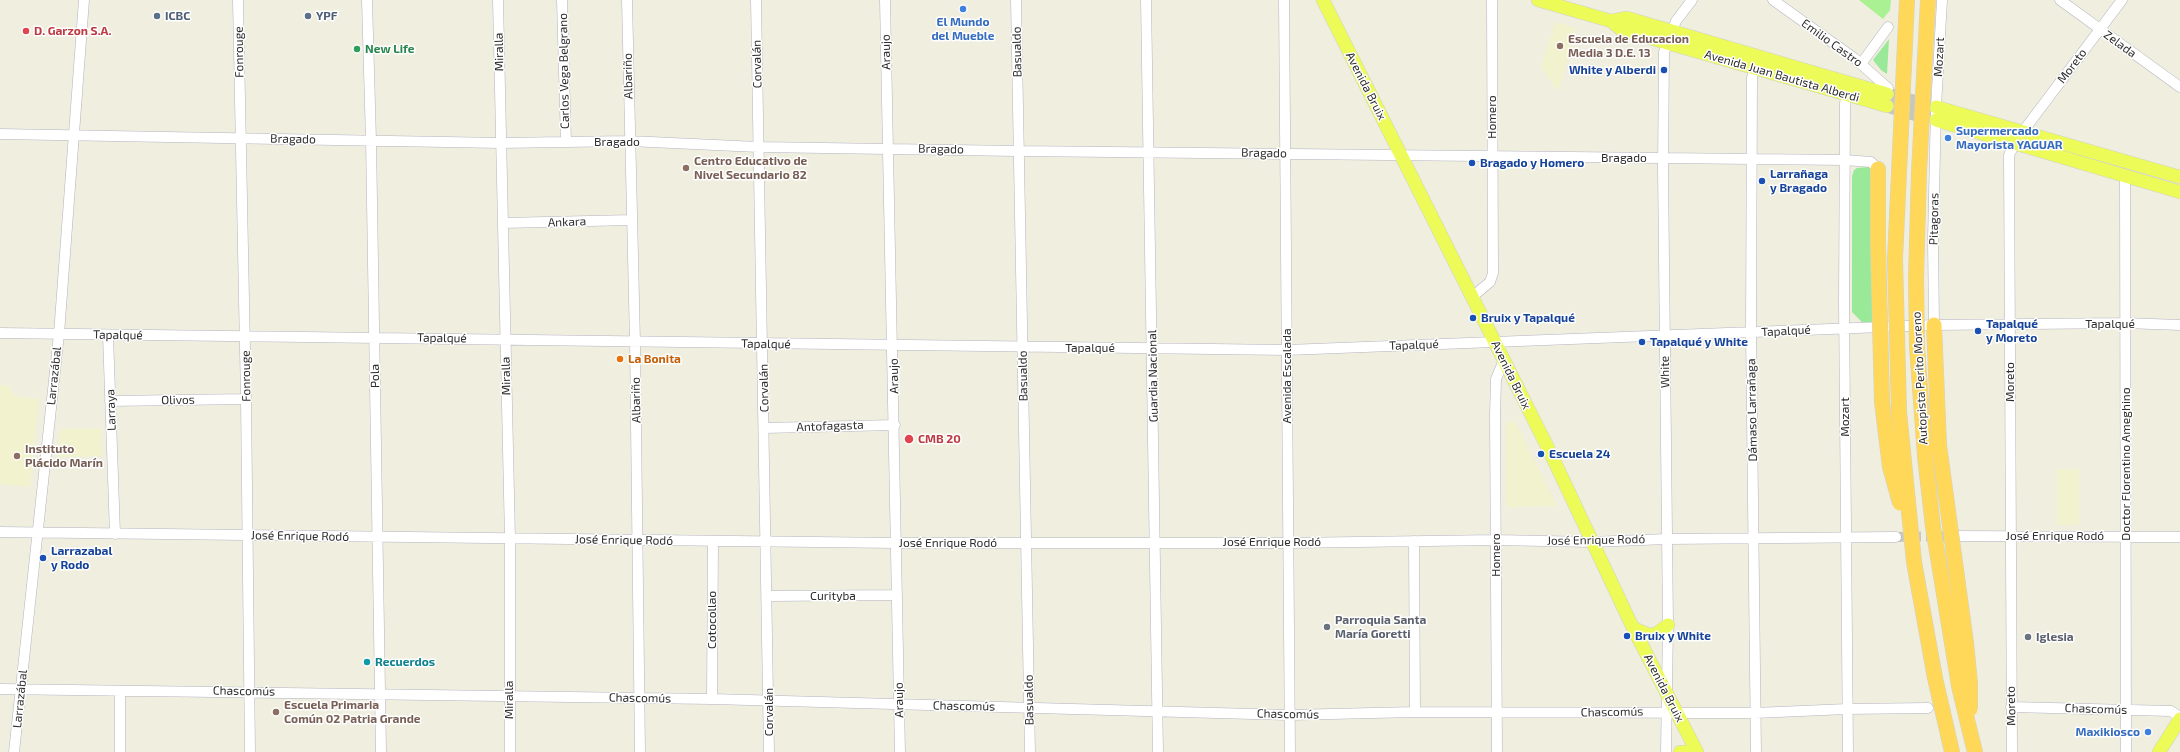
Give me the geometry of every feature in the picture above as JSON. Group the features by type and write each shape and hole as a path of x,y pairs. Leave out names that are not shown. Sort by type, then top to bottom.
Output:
{"highway":[{"name":"Autopista Perito Moreno","path":"1907,0 1895,259 1899,412 1914,562 1935,678 1952,752"},
{"name":"Autopista Perito Moreno","path":"1928,0 1919,172 1916,277 1917,347 1925,456 1933,527 1959,686 1975,752"},
{"path":"1878,169 1879,323 1884,428 1890,467 1914,562"},
{"path":"1934,325 1939,445 1966,643 1970,683 1969,728"}],"main road":[{"name":"Avenida Bruix","path":"1323,0 1504,360 1632,628 1667,695 1671,712 1697,752"},
{"name":"Avenida Juan Bautista Alberdi","path":"1538,0 1611,21 1622,30 1754,69 1888,96"},
{"name":"Avenida Juan Bautista Alberdi","path":"1611,21 1628,18 1848,88"},
{"path":"1936,114 2023,132 2180,178"},
{"path":"1936,114 2015,143 2180,192"},
{"path":"1632,628 1649,635 1656,634 1668,625"},
{"path":"2159,752 2180,718"},
{"path":"1680,752 1692,752"}],"street":[{"name":"Larrazábal","path":"14,752 59,334 84,0"},
{"name":"Fonrouge","path":"238,0 245,336 250,752"},
{"name":"Pola","path":"367,0 375,337 381,752"},
{"name":"Miralla","path":"498,0 510,539 510,752"},
{"name":"Carlos Vega Belgrano","path":"562,0 566,142"},
{"name":"Albariño","path":"627,0 635,342 640,752"},
{"name":"Corvalán","path":"756,0 768,596 769,752"},
{"name":"Araujo","path":"885,0 895,425 900,752"},
{"name":"Basualdo","path":"1016,0 1030,752"},
{"name":"Guardia Nacional","path":"1146,0 1156,542 1158,752"},
{"name":"Avenida Escalada","path":"1284,0 1290,752"},
{"name":"Homero","path":"1472,297 1490,282 1493,273 1492,0"},
{"name":"White","path":"1667,695 1668,625 1663,159 1664,52 1676,21 1692,0"},
{"name":"Emilio Castro","path":"1773,0 1861,64 1888,96"},
{"name":"Mozart","path":"1936,114 1942,0"},
{"name":"Zelada","path":"2060,0 2180,87"},
{"name":"Moreto","path":"2012,752 2009,155 2023,132 2122,0"},
{"path":"1861,64 1888,27"},
{"name":"Dámaso Larrañaga","path":"1754,69 1751,333 1756,752"},
{"name":"Mozart","path":"1848,88 1845,104 1848,752"},
{"name":"Pitagoras","path":"1934,325 1933,240 1936,114"},
{"name":"Bragado","path":"0,134 501,142 630,142 758,147 1018,151 1149,151 1401,156 1845,160 1871,162 1878,169"},
{"name":"Doctor Florentino Ameghino","path":"2125,176 2126,752"},
{"name":"Ankara","path":"503,223 632,220"},
{"name":"Tapalqué","path":"0,333 375,337 1022,348 1287,350 1494,341 1751,333 1845,327 2125,323 2180,325"},
{"name":"Larraya","path":"108,335 115,534"},
{"name":"Homero","path":"1497,752 1496,379 1504,360"},
{"name":"Olivos","path":"110,400 246,399"},
{"name":"Antofagasta","path":"764,428 895,425"},
{"name":"José Enrique Rodó","path":"0,532 713,542 896,543 1288,543 1496,540 1591,542 1667,539 1896,537"},
{"name":"José Enrique Rodó","path":"1955,536 2180,537"},
{"path":"1414,541 1415,712"},
{"name":"Cotocollao","path":"712,699 713,542"},
{"name":"Curityba","path":"768,596 897,595"},
{"name":"Chascomús","path":"0,689 250,691 381,695 712,699 1158,710 1289,715 1415,712 1497,714 1671,712 1755,713 1847,709 1928,708"},
{"path":"120,691 120,752"},
{"name":"Chascomús","path":"2011,707 2171,711 2180,718"},
{"path":"1666,752 1671,712"}],"shaded area":[{"name":"Escuela de Educacion Media 3 D.E. 13","path":"1555,22 1576,28 1558,92 1541,67"},
{"name":"Instituto Plácido Marín","path":"0,385 10,386 10,390 15,396 39,399 30,487 0,484"},
{"path":"1506,422 1515,422 1557,506 1506,507"},
{"path":"60,429 101,429 102,456 57,457"},
{"path":"2057,469 2079,469 2079,525 2057,525"}],"green space":[{"path":"1859,0 1891,0 1890,10 1883,19"},
{"path":"1889,39 1887,74 1881,70 1873,60"},
{"path":"1869,167 1871,169 1873,322 1862,322 1852,312 1852,176 1854,170 1857,168"}],"tunnel":[{"path":"1887,94 1932,106"},
{"path":"1887,106 1930,119"},
{"path":"1896,537 1955,536"}],"place":[{"name":"El Mundo del Mueble","path":"963,9"},
{"name":"ICBC","path":"157,16"},
{"name":"YPF","path":"308,16"},
{"name":"D. Garzon S.A.","path":"26,31"},
{"name":"Escuela de Educacion Media 3 D.E. 13","path":"1560,46"},
{"name":"New Life","path":"357,49"},
{"name":"White y Alberdi","path":"1664,70"},
{"name":"Supermercado Mayorista YAGUAR","path":"1948,138"},
{"name":"Bragado y Homero","path":"1472,163"},
{"name":"Centro Educativo de Nivel Secundario 82","path":"686,168"},
{"name":"Larrañaga y Bragado","path":"1762,181"},
{"name":"Bruix y Tapalqué","path":"1473,318"},
{"name":"Tapalqué y Moreto","path":"1978,331"},
{"name":"Tapalqué y White","path":"1642,342"},
{"name":"La Bonita","path":"620,359"},
{"name":"CMB 20","path":"909,439"},
{"name":"Escuela 24","path":"1541,454"},
{"name":"Instituto Plácido Marín","path":"17,456"},
{"name":"Larrazabal y Rodo","path":"43,558"},
{"name":"Parroquia Santa María Goretti","path":"1327,627"},
{"name":"Bruix y White","path":"1627,636"},
{"name":"Iglesia","path":"2028,637"},
{"name":"Recuerdos","path":"367,662"},
{"name":"Escuela Primaria Común 02 Patria Grande","path":"276,712"},
{"name":"Maxikiosco","path":"2148,732"}]}
